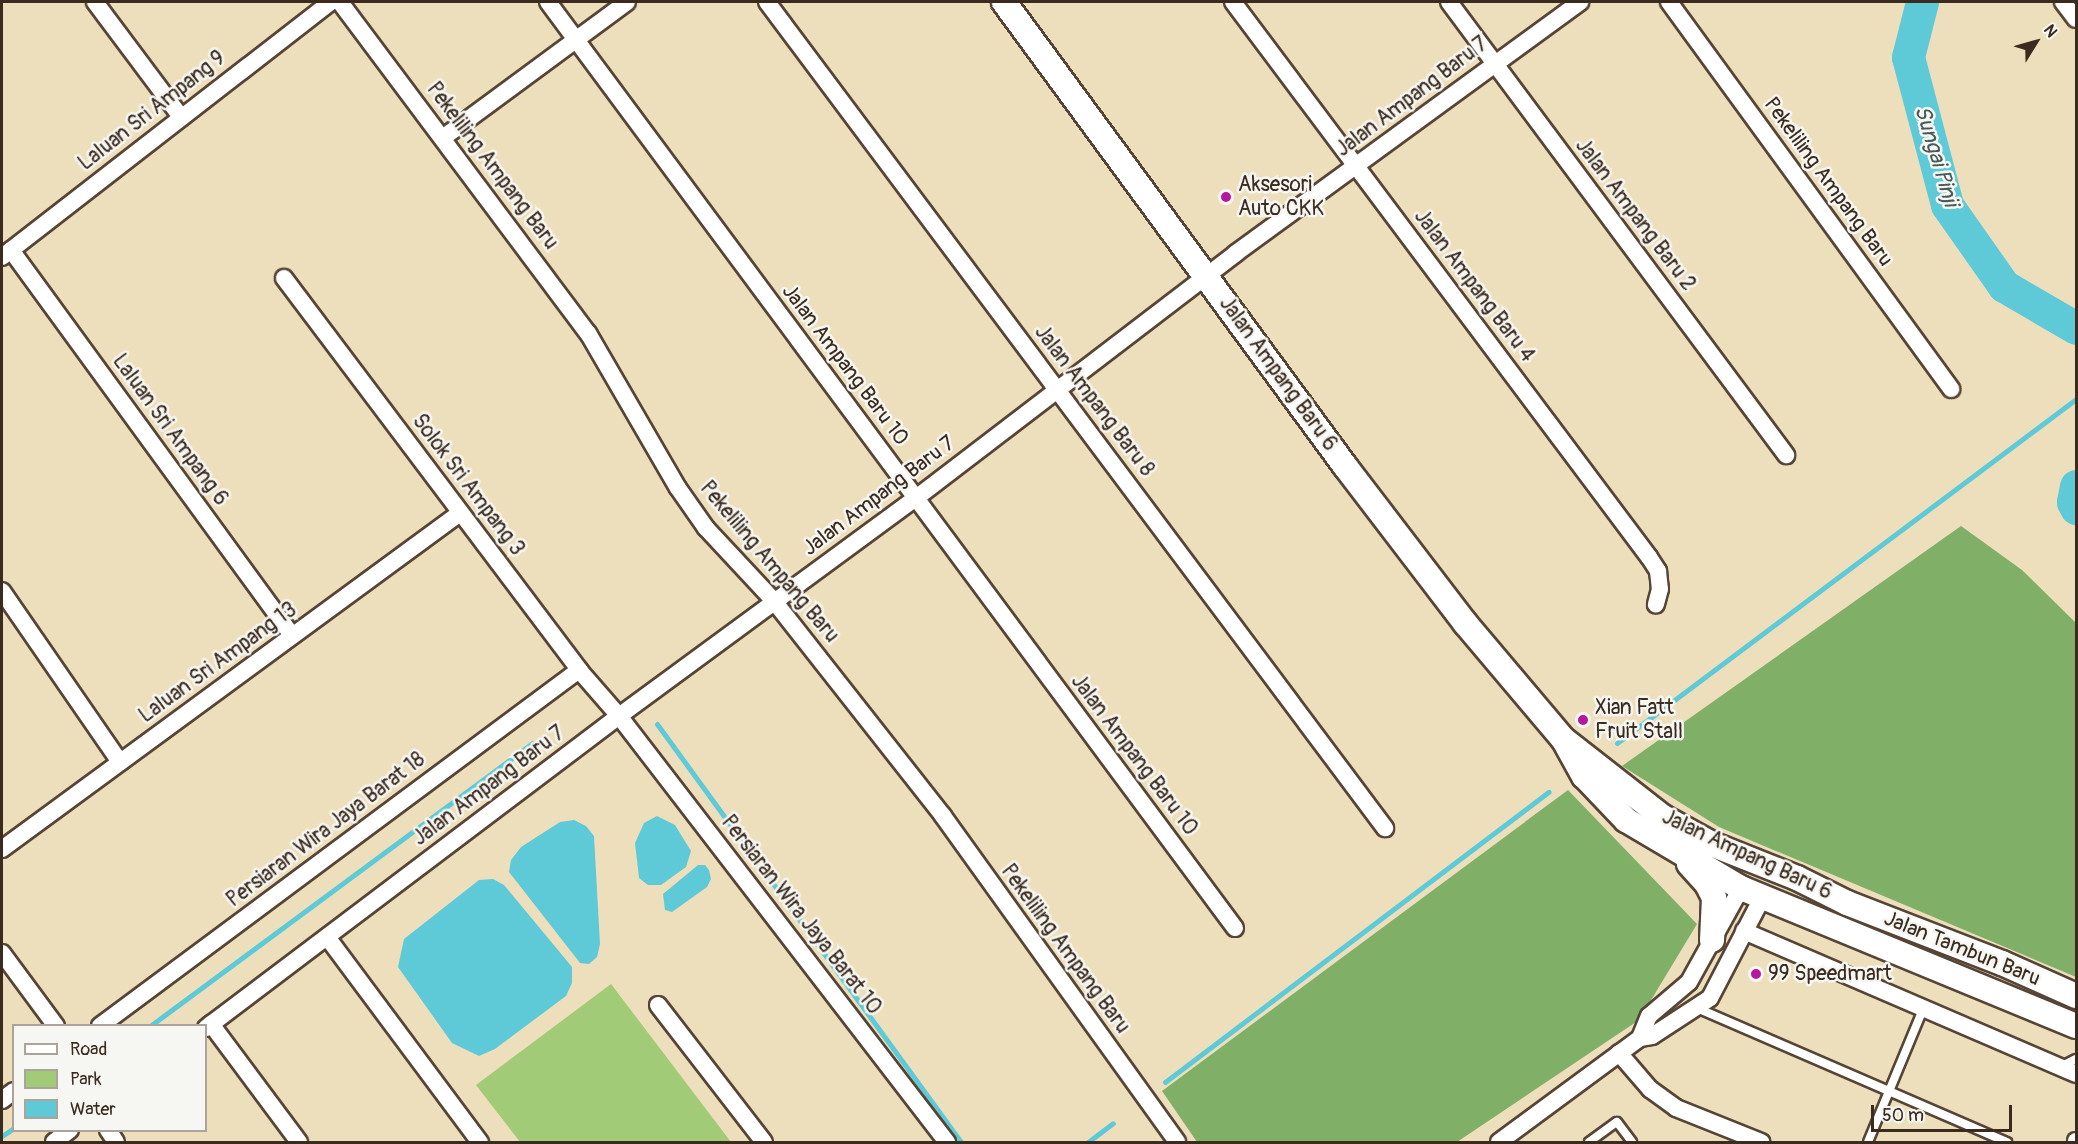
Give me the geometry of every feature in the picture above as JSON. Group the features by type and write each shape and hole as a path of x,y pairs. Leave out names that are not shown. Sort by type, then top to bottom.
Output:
{"main road":[{"name":"Jalan Ampang Baru 6","path":"1004,2 1465,623 1563,739 1601,798 1626,820 1670,848 1752,890"},
{"name":"Jalan Ampang Baru 6","path":"1563,739 1597,763 1621,786 1663,817 1714,845 1797,878 1847,903"},
{"path":"1621,786 1644,815 1738,867 1752,890 1847,903"},
{"path":"1670,848 1707,884 1714,898 1712,940"},
{"name":"Jalan Tambun Baru","path":"1752,890 2075,1026"},
{"name":"Jalan Tambun Baru","path":"1847,903 2002,963 2076,996"}],"street":[{"path":"95,2 182,117"},
{"name":"Laluan Sri Ampang 9","path":"6,253 331,2"},
{"name":"Pekeliling Ampang Baru","path":"340,2 444,137 588,333 700,520 774,601 943,816 1177,1143"},
{"name":"Jalan Ampang Baru 10","path":"548,2 1235,928"},
{"path":"444,137 627,2"},
{"name":"Jalan Ampang Baru 8","path":"767,2 1385,828"},
{"name":"Jalan Ampang Baru 4","path":"1233,2 1649,557 1659,580 1656,604"},
{"name":"Jalan Ampang Baru 2","path":"1449,2 1786,455"},
{"name":"Jalan Ampang Baru 7","path":"208,1026 619,716 916,498 1206,276 1580,2"},
{"name":"Pekeliling Ampang Baru","path":"1669,2 1951,389"},
{"path":"2063,2 2076,19"},
{"name":"Laluan Sri Ampang 6","path":"6,253 292,636"},
{"name":"Solok Sri Ampang 3","path":"284,278 579,670 619,716"},
{"name":"Laluan Sri Ampang 13","path":"2,849 460,513"},
{"path":"2,591 120,762"},
{"name":"Persiaran Wira Jaya Barat 18","path":"103,1024 579,670"},
{"name":"Persiaran Wira Jaya Barat 10","path":"619,716 947,1143"},
{"path":"1501,1142 1640,1038 1652,1036 1710,998 1744,931 1752,890"},
{"path":"1640,1038 1649,1016 1689,982 1712,940 1752,890"},
{"path":"1744,931 2076,1074"},
{"path":"327,936 480,1143"},
{"path":"2,953 55,1024"},
{"path":"658,1005 764,1143"},
{"path":"208,1026 299,1143"},
{"path":"1619,1053 1650,1089 1676,1108 1761,1143"},
{"path":"54,1143 69,1132"}],"lane":[{"path":"1697,1008 2007,1143"},
{"path":"1868,1143 1891,1092 1923,1009"},
{"path":"2060,1067 2076,1059"},
{"path":"1592,1142 1617,1122 1632,1143"}],"green space":[{"path":"1961,526 2022,570 2076,623 2076,977 1719,827 1622,766"},
{"path":"1568,790 1697,924 1639,1020 1457,1142 1197,1142 1162,1091"},
{"path":"611,984 731,1142 520,1142 476,1085"}],"water":[{"path":"657,816 675,825 691,851 686,867 661,885 648,885 639,878 635,843 644,823"},
{"path":"574,820 586,826 594,836 600,944 597,957 589,964 580,963 509,872 511,860 521,847 560,822"},
{"path":"698,865 705,865 709,870 711,879 707,887 672,912 665,910 663,894"},
{"path":"493,879 504,885 572,967 572,983 566,996 495,1049 479,1056 452,1043 398,967 404,939 479,880"}],"waterway":[{"name":"Sungai Pinji","path":"1922,2 1908,57 1947,205 2004,286 2076,328"},
{"path":"1617,743 2076,399"},
{"name":"Sungai Pinji","path":"2076,486 2073,502 2076,508"},
{"path":"657,724 961,1142"},
{"path":"153,1024 533,743"},
{"path":"1165,1082 1549,792"},
{"path":"1088,1142 1113,1123"},
{"path":"2,1136 12,1129"}],"place":[{"name":"Aksesori Auto CKK","path":"1226,197"},
{"name":"Xian Fatt Fruit Stall","path":"1583,720"},
{"name":"99 Speedmart","path":"1756,974"}]}
